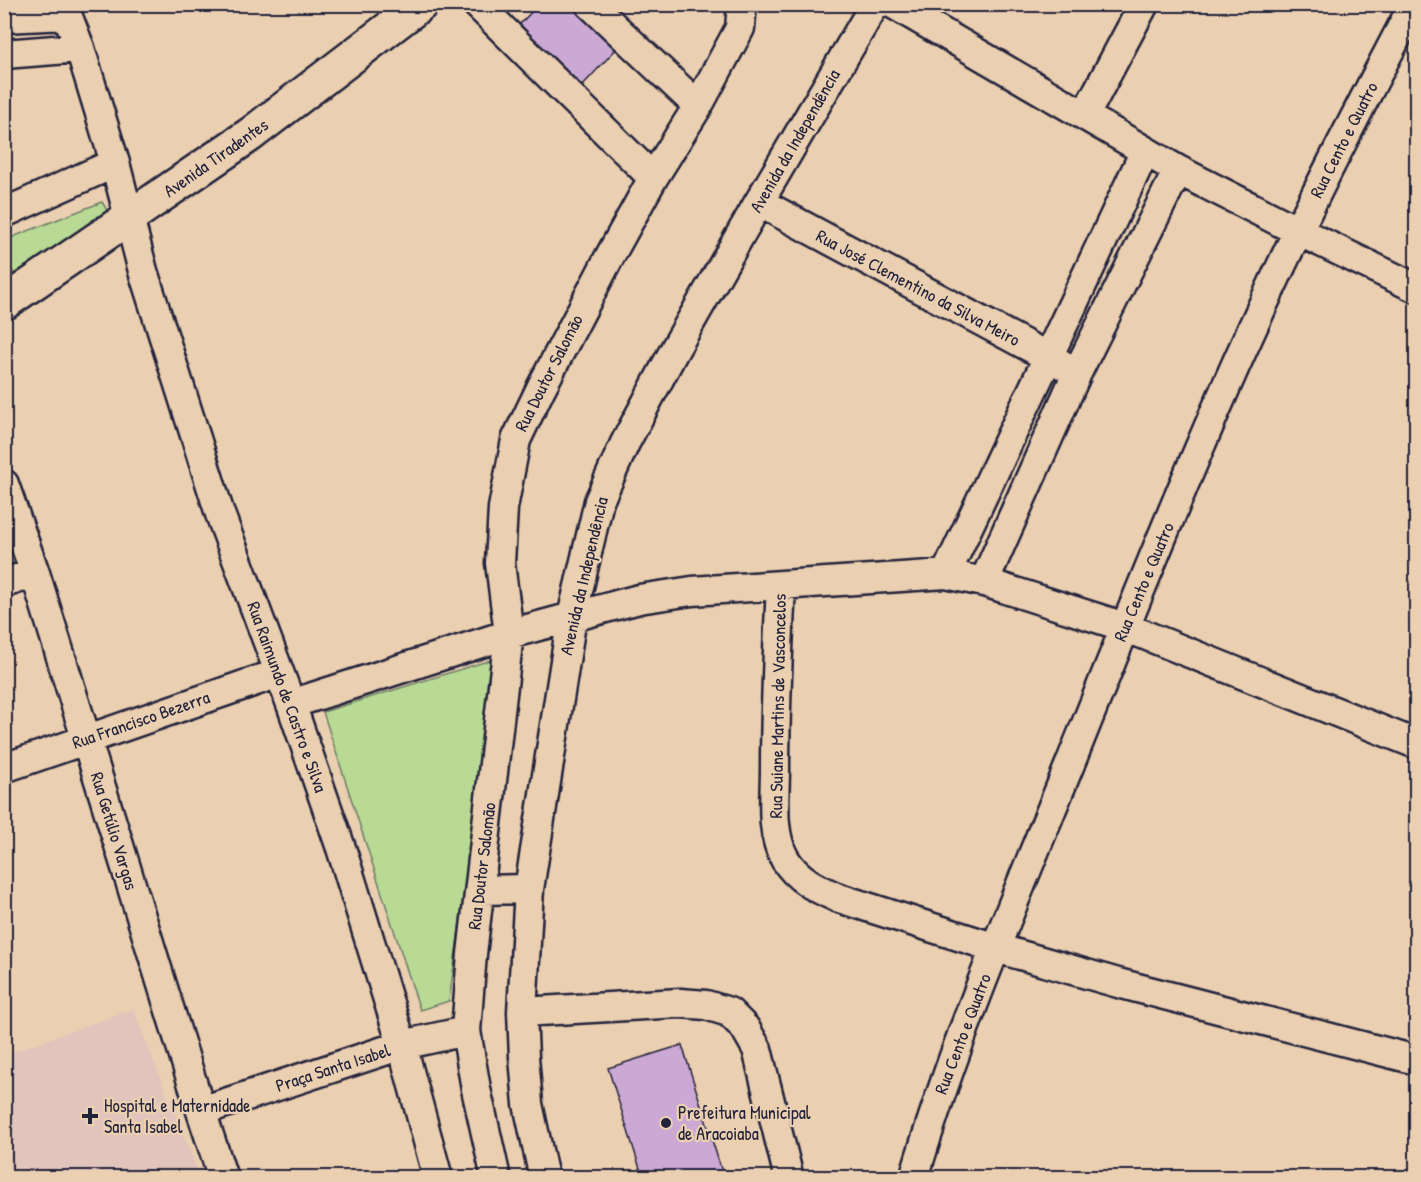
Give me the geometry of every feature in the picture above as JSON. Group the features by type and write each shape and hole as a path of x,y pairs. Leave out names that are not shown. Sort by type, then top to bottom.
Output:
{"main road":[{"name":"Avenida Tiradentes","path":"8,295 128,218 294,102 421,4"}],"street":[{"path":"477,4 653,178"},
{"path":"590,4 698,106"},
{"name":"Rua Doutor Salomão","path":"496,1178 466,1031 472,954 509,634 500,563 503,508 516,440 546,378 653,178 698,106 740,28 742,4"},
{"name":"Avenida da Independência","path":"544,1178 528,1104 522,1012 529,889 572,617 599,501 625,444 675,349 875,4"},
{"path":"892,4 1178,170 1416,288"},
{"path":"1085,115 1144,4"},
{"name":"Rua Cento e Quatro","path":"914,1178 931,1120 996,948 1125,627 1214,415 1298,231 1414,4"},
{"name":"Rua Raimundo de Castro e Silva","path":"65,10 81,48 115,163 143,271 220,514 291,704 342,851 402,1045 438,1178"},
{"path":"4,18 65,10"},
{"path":"4,54 81,48"},
{"path":"945,574 1145,151"},
{"path":"4,213 115,163"},
{"path":"984,582 1077,373 1178,170"},
{"name":"Rua José Clementino da Silva Meiro","path":"759,202 1077,373"},
{"name":"Rua Getúlio Vargas","path":"4,484 35,573 201,1111 224,1178"},
{"path":"4,583 35,573"},
{"path":"291,704 509,634 639,600 692,591 945,574 984,582 1125,627 1416,744"},
{"name":"Rua Suiane Martins de Vasconcelos","path":"781,585 775,731 775,819 778,842 785,859 794,871 812,886 836,897 996,948 1118,983 1416,1060"},
{"name":"Rua Francisco Bezerra","path":"4,768 279,673"},
{"path":"480,890 529,889"},
{"path":"522,1012 680,1003 706,1005 729,1012 745,1028 757,1049 789,1178"},
{"name":"Praça Santa Isabel","path":"201,1111 402,1045 466,1031"}],"shaded area":[{"name":"Hospital e Maternidade Santa Isabel","path":"133,1009 200,1177 5,1177 5,1055"}],"green space":[{"path":"102,202 111,217 19,282 5,259 5,240"},
{"path":"497,658 449,1001 420,1010 323,712"}],"building":[{"path":"539,4 570,4 617,48 582,86 518,26"},
{"name":"Prefeitura Municipal de Aracoiaba","path":"682,1045 724,1178 643,1178 608,1068"}],"place":[{"name":"Hospital e Maternidade Santa Isabel","path":"90,1116"},
{"name":"Prefeitura Municipal de Aracoiaba","path":"666,1123"}]}
